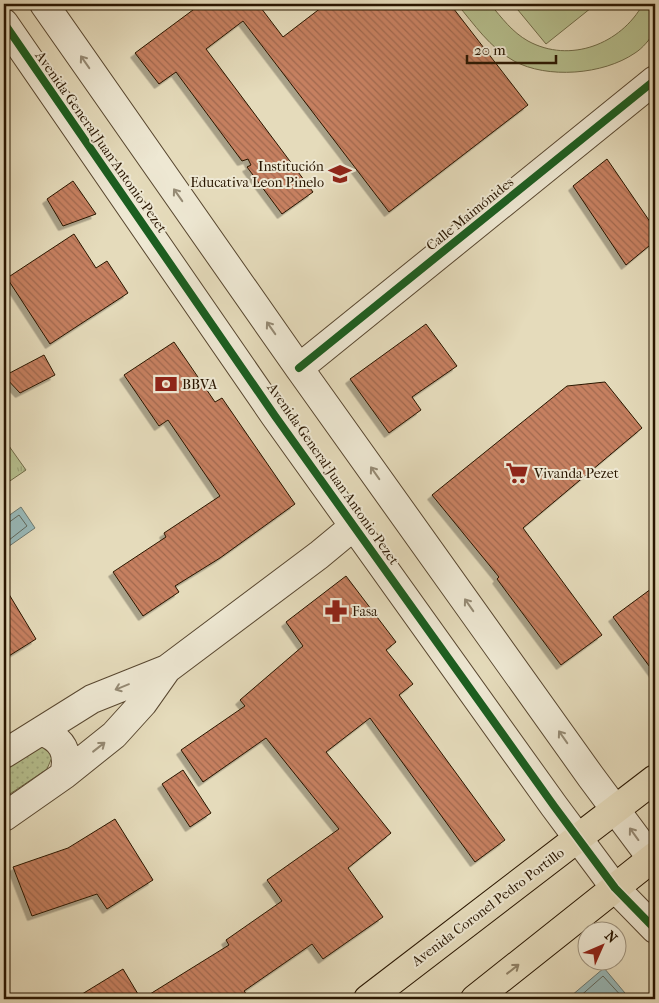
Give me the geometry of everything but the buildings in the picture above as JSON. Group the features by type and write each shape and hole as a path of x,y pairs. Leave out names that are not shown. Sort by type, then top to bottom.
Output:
{"main road":[{"name":"Avenida Coronel Pedro Portillo","path":"368,999 655,780"},
{"path":"474,999 654,859"}],"street":[{"path":"44,4 299,368 591,777 654,859"},
{"name":"Avenida General Juan Antonio Pezet","path":"4,23 275,416 578,839 615,888 655,929"},
{"name":"Calle Maimónides","path":"299,368 655,80"},
{"path":"4,754 92,699 167,670 319,555 354,526"},
{"path":"4,818 64,775 114,735 143,703 167,670"},
{"path":"41,731 51,735 60,742 67,764 64,775"}],"green space":[{"path":"457,4 490,4 517,33 528,41 544,48 561,51 593,46 608,39 622,30 643,4 655,4 655,31 638,51 607,66 575,72 542,70 527,67 505,56 483,35"},
{"path":"513,4 596,4 546,44"},
{"path":"4,439 26,470 4,485"},
{"path":"46,745 53,755 47,769 4,798 4,765 30,748"}],"water":[{"path":"21,507 35,528 5,549 4,519"},
{"path":"602,970 606,970 630,999 574,999 571,996"}],"cycle path":[{"path":"4,23 275,416 554,806 615,888 655,929"},
{"path":"299,368 655,80"}],"place":[{"name":"Institución Educativa Leon Pinelo","path":"340,174"},
{"name":"BBVA","path":"166,384"},
{"name":"Vivanda Pezet","path":"517,473"},
{"name":"Fasa","path":"336,611"}]}
